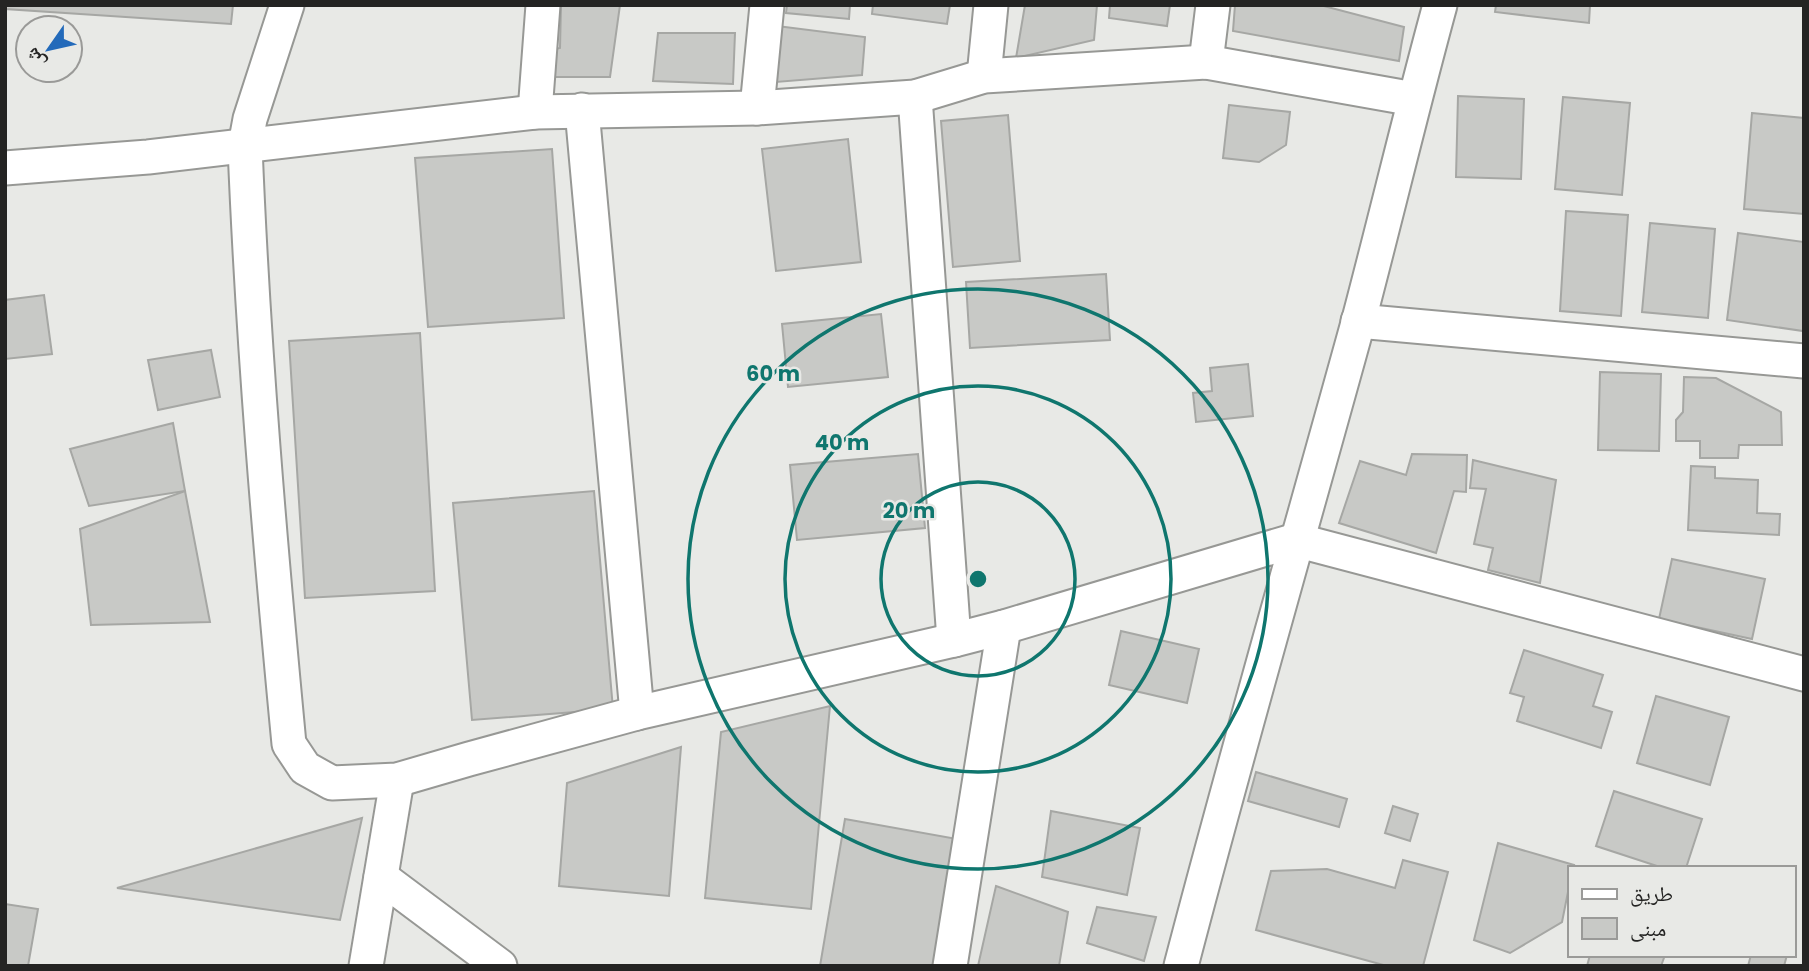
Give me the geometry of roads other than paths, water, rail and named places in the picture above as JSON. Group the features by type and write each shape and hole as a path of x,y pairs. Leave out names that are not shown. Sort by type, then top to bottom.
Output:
{"street":[{"path":"287,5 250,119 245,146 258,389 289,744 305,768 332,783 397,780 637,713 954,640 1296,540 1804,674"},
{"path":"535,112 543,5"},
{"path":"757,108 767,5"},
{"path":"984,76 990,5"},
{"path":"1206,62 1213,5"},
{"path":"1187,965 1296,540 1358,321 1440,5"},
{"path":"5,168 148,157 535,112 757,108 915,97 984,76 1206,62 1414,99"},
{"path":"915,97 954,640"},
{"path":"582,110 637,713"},
{"path":"1358,321 1804,361"},
{"path":"950,966 1004,627"},
{"path":"366,966 397,780"},
{"path":"381,877 500,966"}]}
